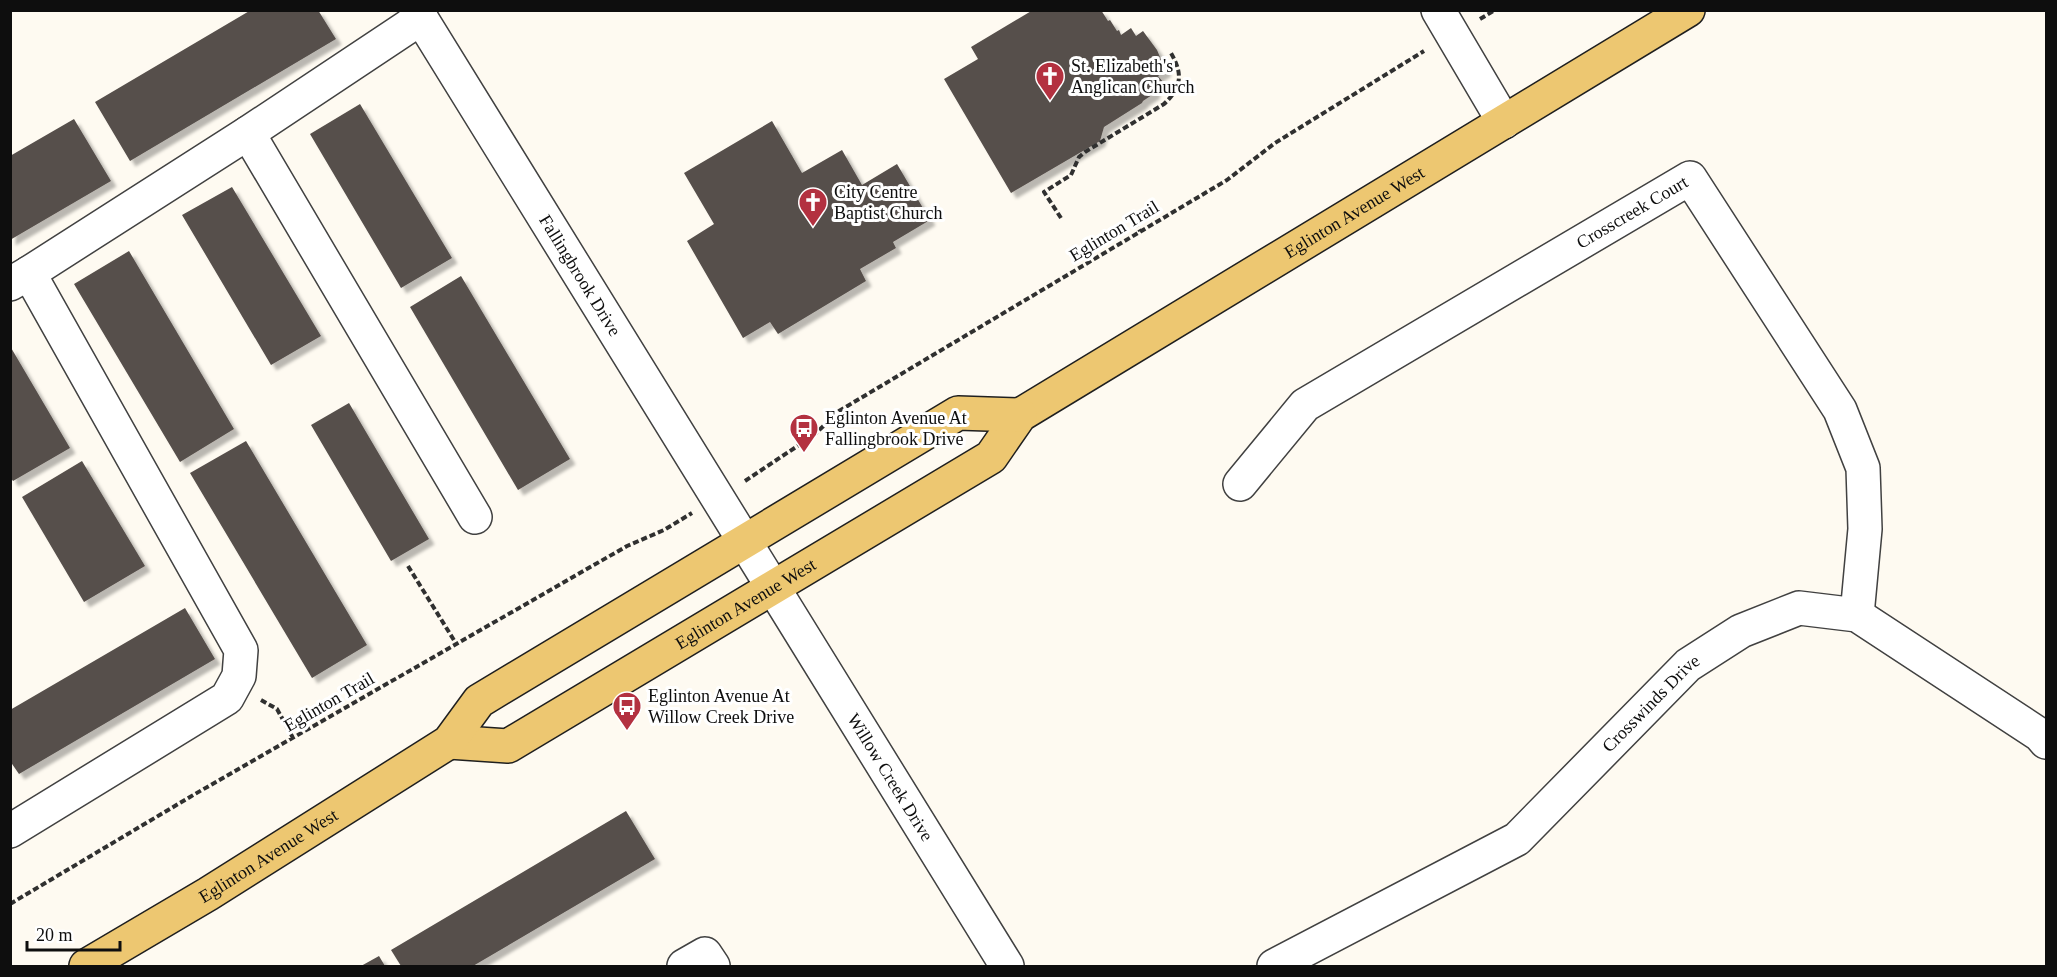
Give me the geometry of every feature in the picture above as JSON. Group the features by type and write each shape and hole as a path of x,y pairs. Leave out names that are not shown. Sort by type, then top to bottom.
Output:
{"main road":[{"name":"Eglinton Avenue West","path":"449,742 508,746 991,457 1020,416 1688,10"},
{"name":"Eglinton Avenue West","path":"87,966 208,894 449,742 479,701 958,413 1020,416"}],"street":[{"path":"10,831 227,698 239,676 241,650 20,278 248,133 419,14"},
{"name":"Fallingbrook Drive","path":"419,14 773,587"},
{"path":"1445,22 1504,122"},
{"path":"248,133 475,517"},
{"name":"Crosscreek Court","path":"1240,484 1305,405 1690,178 1840,410 1863,468 1865,529 1857,615"},
{"name":"Willow Creek Drive","path":"773,587 1007,966"},
{"name":"Crosswinds Drive","path":"1274,966 1517,839 1688,665 1741,631 1799,608 1857,615 2040,735 2046,742"},
{"path":"684,966 705,954 713,966"}],"path":[{"name":"Eglinton Trail","path":"749,479 814,435 839,411 1227,180 1445,22 1495,10"},
{"path":"1061,218 1044,192 1071,175 1079,157 1085,152 1171,98 1176,90 1179,75 1179,68 1171,53"},
{"path":"1130,214 1140,231"},
{"name":"Eglinton Trail","path":"10,904 627,546 664,530"},
{"path":"408,566 457,645"},
{"path":"234,685 278,709 293,738"}],"building":[{"path":"251,10 318,10 336,39 130,161 95,102"},
{"name":"St. Elizabeth's Anglican Church","path":"1033,10 1101,10 1121,35 1131,28 1136,36 1143,31 1157,50 1166,71 1158,76 1164,83 1154,90 1155,93 1104,127 1100,141 1011,193 944,79 978,59 971,47"},
{"path":"360,104 452,258 401,288 310,134"},
{"path":"74,119 111,181 10,240 10,156"},
{"name":"City Centre Baptist Church","path":"772,121 802,173 842,150 862,185 897,164 930,220 893,242 896,248 860,269 866,281 778,334 770,322 743,338 687,241 714,224 684,173"},
{"path":"232,187 321,336 271,365 182,215"},
{"path":"129,251 234,429 180,462 74,284"},
{"path":"461,276 570,459 518,490 410,307"},
{"path":"10,346 70,448 13,481 10,477"},
{"path":"349,403 429,539 391,561 311,425"},
{"path":"246,441 367,645 312,678 190,473"},
{"path":"82,461 145,566 84,602 22,497"},
{"path":"185,608 215,659 19,774 10,761 10,710"},
{"path":"626,811 655,859 473,966 401,966 391,950"},
{"path":"379,956 385,966 361,966"}],"place":[{"name":"St. Elizabeth's Anglican Church","path":"1050,102"},
{"name":"City Centre Baptist Church","path":"813,228"},
{"name":"Eglinton Avenue At Fallingbrook Drive","path":"804,454"},
{"name":"Eglinton Avenue At Willow Creek Drive","path":"627,732"}]}
